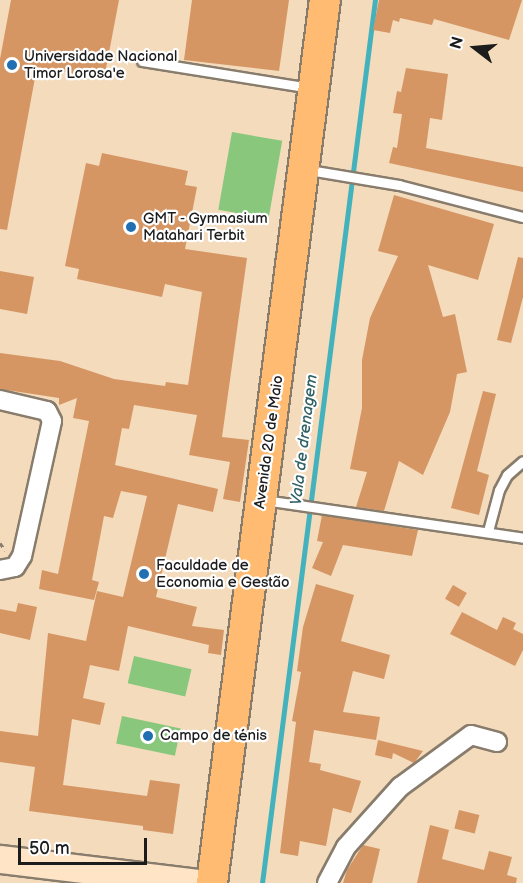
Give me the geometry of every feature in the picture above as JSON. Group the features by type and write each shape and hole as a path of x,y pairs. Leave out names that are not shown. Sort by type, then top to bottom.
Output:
{"main road":[{"name":"Avenida 20 de Maio","path":"212,883 306,170 325,0"}],"street":[{"path":"0,400 47,411 52,421 22,556 15,567 0,570"},
{"path":"327,883 346,847 399,787 471,735 497,742"},
{"path":"0,859 197,883"}],"lane":[{"path":"142,61 315,89"},
{"path":"306,170 399,185 523,217"},
{"path":"488,531 499,490 507,476 523,461"},
{"path":"261,500 488,531 523,538"}],"green space":[{"path":"232,132 282,141 269,219 218,210"},
{"name":"Campo de ténis","path":"134,656 191,669 185,697 128,683"},
{"name":"Campo de ténis","path":"122,716 181,728 175,756 116,743"}],"building":[{"path":"11,0 119,0 104,79 37,67 7,230 0,229 0,59"},
{"path":"192,0 289,0 279,71 184,60"},
{"path":"379,0 522,0 509,40 434,19 432,25 400,18 399,22 393,20 390,33 373,30"},
{"path":"406,68 448,74 442,120 430,118 426,148 523,167 523,192 389,163 393,147 397,148 402,114 393,113 397,91 401,92"},
{"path":"102,153 188,171 185,185 197,187 185,249 247,258 222,437 249,440 240,502 223,499 230,462 189,455 197,415 134,405 129,429 122,428 115,465 218,489 213,512 178,504 156,597 197,607 192,626 224,630 221,655 208,653 209,645 128,626 119,671 90,665 83,698 105,703 100,725 72,719 63,785 147,796 150,780 180,784 173,834 143,830 143,826 29,811 35,767 0,762 0,731 38,736 48,633 86,641 97,591 123,597 147,496 121,491 113,518 104,516 92,580 99,582 94,600 39,589 42,570 58,574 89,421 73,418 77,398 59,405 59,398 0,389 0,353 60,361 114,379 165,386 166,382 188,385 202,292 165,284 162,297 77,279 79,269 65,266 86,163 99,166"},
{"path":"394,195 494,224 478,280 428,265 443,317 455,314 467,372 457,374 450,412 423,475 399,461 384,511 356,507 367,472 350,469 362,408 362,360 370,318 398,256 378,251"},
{"path":"518,257 523,258 523,297 511,343 497,340"},
{"path":"0,271 34,277 27,314 0,309"},
{"path":"483,391 496,394 477,471 489,475 479,515 451,508"},
{"path":"322,515 418,530 412,556 343,545 331,576 312,568 323,542 317,541"},
{"path":"316,584 354,595 341,641 390,655 384,679 353,671 343,712 380,717 376,740 314,730 309,762 321,764 320,770 361,781 351,813 333,808 326,846 300,841 298,856 280,853 296,722 292,721 301,672 297,671 303,627"},
{"path":"453,585 467,593 459,607 445,599"},
{"path":"18,603 37,607 30,640 0,633 0,609 16,612"},
{"path":"462,612 497,630 503,617 516,623 513,629 523,634 523,650 515,666 450,634"},
{"path":"378,740 423,751 414,763 393,753 392,759 375,755"},
{"path":"459,810 479,815 475,834 454,828"},
{"path":"430,825 449,830 442,859 484,870 489,851 512,857 507,875 517,878 516,883 417,883"},
{"path":"363,845 380,849 372,883 343,883 347,870"}],"waterway":[{"name":"Vala de drenagem","path":"262,883 375,0"}],"place":[{"name":"Universidade Nacional Timor Lorosa'e","path":"12,65"},
{"name":"GMT - Gymnasium Matahari Terbit","path":"131,227"},
{"name":"Faculdade de Economia e Gestão","path":"144,574"},
{"name":"Campo de ténis","path":"148,736"}]}
